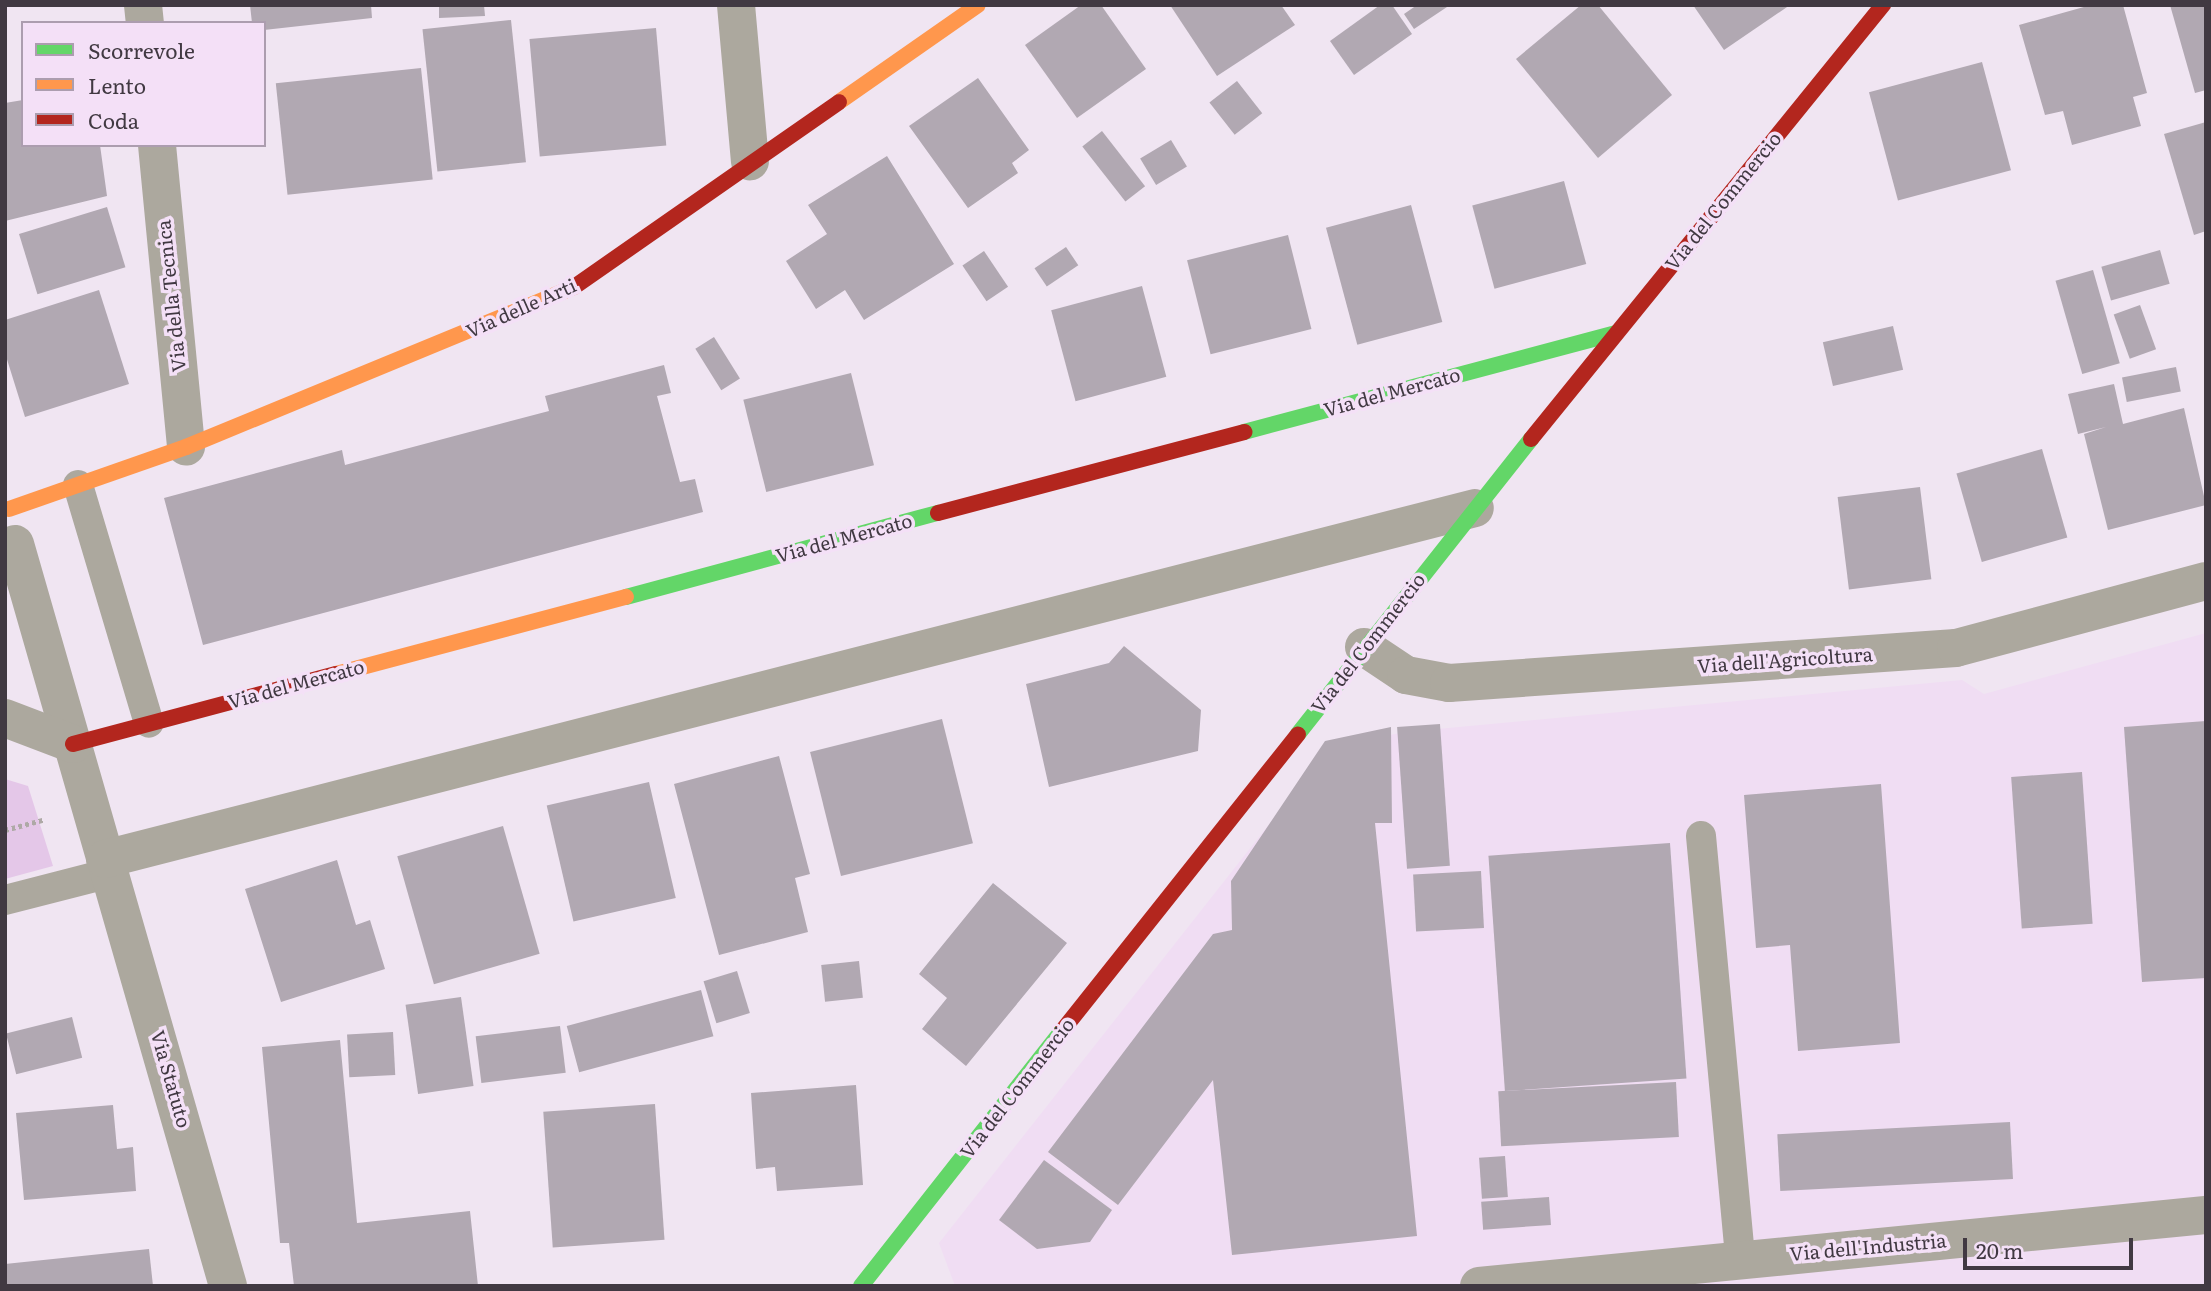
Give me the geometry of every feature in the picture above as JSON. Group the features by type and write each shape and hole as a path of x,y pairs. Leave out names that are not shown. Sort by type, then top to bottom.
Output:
{"street":[{"path":"736,5 750,161"},
{"name":"Via delle Arti","path":"9,530 78,485 186,447 566,292 750,161 978,5"},
{"name":"Via del Commercio","path":"861,1286 1364,647 1615,333 1883,5"},
{"name":"Via della Tecnica","path":"157,147 186,447"},
{"name":"Via del Mercato","path":"73,744 1615,333"},
{"path":"108,866 1475,508"},
{"name":"Via Statuto","path":"9,530 228,1286"},
{"name":"Via dell'Agricoltura","path":"1364,647 1406,675 1449,683 1956,648 2206,581"},
{"path":"5,718 73,744"},
{"name":"Via dell'Industria","path":"1479,1286 2206,1215"}],"lane":[{"path":"78,485 149,723"},
{"path":"1701,836 1740,1259"},
{"path":"5,900 108,866"}],"path":[{"path":"40,806 47,832"},
{"path":"5,830 44,820"}],"shaded area":[{"path":"2206,633 2206,1286 955,1286 939,1243 1330,747 1405,732 1962,680 1984,694"},
{"path":"5,779 28,786 53,866 5,879"}],"building":[{"path":"250,5 371,5 372,18 266,30 266,21 252,21"},
{"path":"439,5 484,5 485,16 439,18"},
{"path":"1081,5 1101,5 1146,69 1077,118 1025,45"},
{"path":"1170,5 1281,5 1295,25 1217,76"},
{"path":"1380,5 1392,5 1412,34 1354,75 1330,41"},
{"path":"1417,5 1450,5 1414,29 1404,14"},
{"path":"1581,5 1598,5 1672,95 1598,158 1516,59"},
{"path":"1693,5 1790,5 1724,50"},
{"path":"2091,5 2123,5 2147,93 2133,97 2141,126 2072,145 2063,111 2045,115 2019,25"},
{"path":"2170,5 2206,5 2206,90 2195,93"},
{"path":"511,20 526,162 437,172 422,29"},
{"path":"656,28 666,146 540,157 529,39"},
{"path":"1982,62 2011,170 1898,200 1869,92"},
{"path":"421,68 433,179 288,195 276,83"},
{"path":"978,78 1029,150 1012,163 1018,173 968,208 909,126"},
{"path":"1237,81 1262,113 1235,135 1209,103"},
{"path":"21,100 21,147 100,147 107,196 5,221 5,103"},
{"path":"2206,122 2206,231 2194,235 2164,134"},
{"path":"1102,131 1145,186 1125,202 1082,146"},
{"path":"1171,140 1187,167 1156,185 1140,159"},
{"path":"887,156 954,264 864,320 845,290 816,309 786,261 827,234 808,205"},
{"path":"1564,181 1586,264 1494,289 1472,206"},
{"path":"1411,205 1442,322 1357,345 1326,228"},
{"path":"107,207 125,267 37,294 19,234"},
{"path":"1288,235 1311,329 1211,354 1187,260"},
{"path":"1066,247 1078,265 1047,286 1034,268"},
{"path":"2160,250 2170,284 2111,300 2101,267"},
{"path":"984,251 1008,287 986,301 962,266"},
{"path":"2093,270 2120,363 2082,374 2056,281"},
{"path":"1142,286 1166,377 1076,401 1051,310"},
{"path":"99,290 129,384 25,417 5,353 5,320"},
{"path":"2140,305 2156,349 2130,359 2114,315"},
{"path":"1893,326 1903,370 1833,386 1823,342"},
{"path":"714,337 740,379 721,390 695,349"},
{"path":"664,365 671,393 657,396 680,482 695,479 703,512 203,645 164,498 342,450 345,465 549,411 545,396"},
{"path":"2176,367 2181,392 2127,402 2122,377"},
{"path":"851,373 874,465 766,492 743,400"},
{"path":"2114,384 2123,424 2184,408 2206,505 2108,530 2084,434 2106,427 2078,434 2068,394"},
{"path":"2042,449 2067,537 1982,562 1956,474"},
{"path":"1920,487 1931,579 1849,589 1838,497"},
{"path":"1124,646 1201,710 1198,751 1049,787 1026,684 1109,663"},
{"path":"942,719 973,843 841,876 810,752"},
{"path":"2206,721 2206,978 2142,982 2124,727"},
{"path":"1440,724 1450,866 1407,869 1397,727"},
{"path":"1391,727 1392,823 1375,823 1417,1236 1232,1255 1213,1080 1118,1205 1048,1152 1213,934 1232,930 1231,881 1325,741"},
{"path":"779,756 810,874 795,878 808,932 719,955 674,784"},
{"path":"2082,772 2093,924 2022,929 2011,777"},
{"path":"649,782 676,898 573,922 547,806"},
{"path":"1881,784 1900,1043 1798,1051 1790,945 1756,948 1744,795"},
{"path":"503,826 540,954 434,984 397,856"},
{"path":"1670,843 1686,1078 1505,1091 1488,856"},
{"path":"337,860 356,925 370,920 385,969 281,1002 245,889"},
{"path":"1481,871 1484,928 1416,931 1413,875"},
{"path":"993,883 1067,943 966,1066 922,1029 947,998 919,974"},
{"path":"859,961 863,998 825,1002 821,965"},
{"path":"737,971 750,1013 716,1023 704,981"},
{"path":"701,990 713,1036 579,1072 567,1026"},
{"path":"461,997 474,1086 418,1094 406,1005"},
{"path":"72,1017 82,1058 16,1074 6,1033"},
{"path":"560,1026 566,1073 481,1083 476,1036"},
{"path":"393,1032 395,1075 349,1077 347,1034"},
{"path":"340,1040 357,1223 470,1211 478,1286 294,1286 289,1243 280,1243 262,1047"},
{"path":"1676,1082 1679,1137 1501,1146 1498,1091"},
{"path":"856,1085 863,1185 777,1191 775,1167 756,1169 751,1093"},
{"path":"655,1104 664,1240 553,1247 543,1112"},
{"path":"113,1105 117,1149 133,1147 136,1191 24,1200 16,1113"},
{"path":"2010,1122 2013,1179 1780,1191 1777,1134"},
{"path":"1505,1156 1508,1197 1482,1199 1479,1158"},
{"path":"1044,1160 1112,1210 1090,1242 1037,1249 999,1220"},
{"path":"1549,1197 1551,1225 1483,1230 1481,1202"},
{"path":"149,1249 153,1286 5,1286 5,1264"}],"traffic: fast":[{"path":"1244,432 1615,333"},
{"path":"1298,734 1531,439"},
{"path":"626,597 938,513"},
{"path":"861,1286 1062,1031"}],"traffic: slow":[{"path":"839,102 978,5"},
{"path":"9,509 186,447 574,287"},
{"path":"336,674 626,597"}],"traffic: jam":[{"path":"1531,439 1883,5"},
{"path":"574,287 839,102"},
{"path":"938,513 1244,432"},
{"path":"73,744 336,674"},
{"path":"1062,1031 1298,734"}]}
